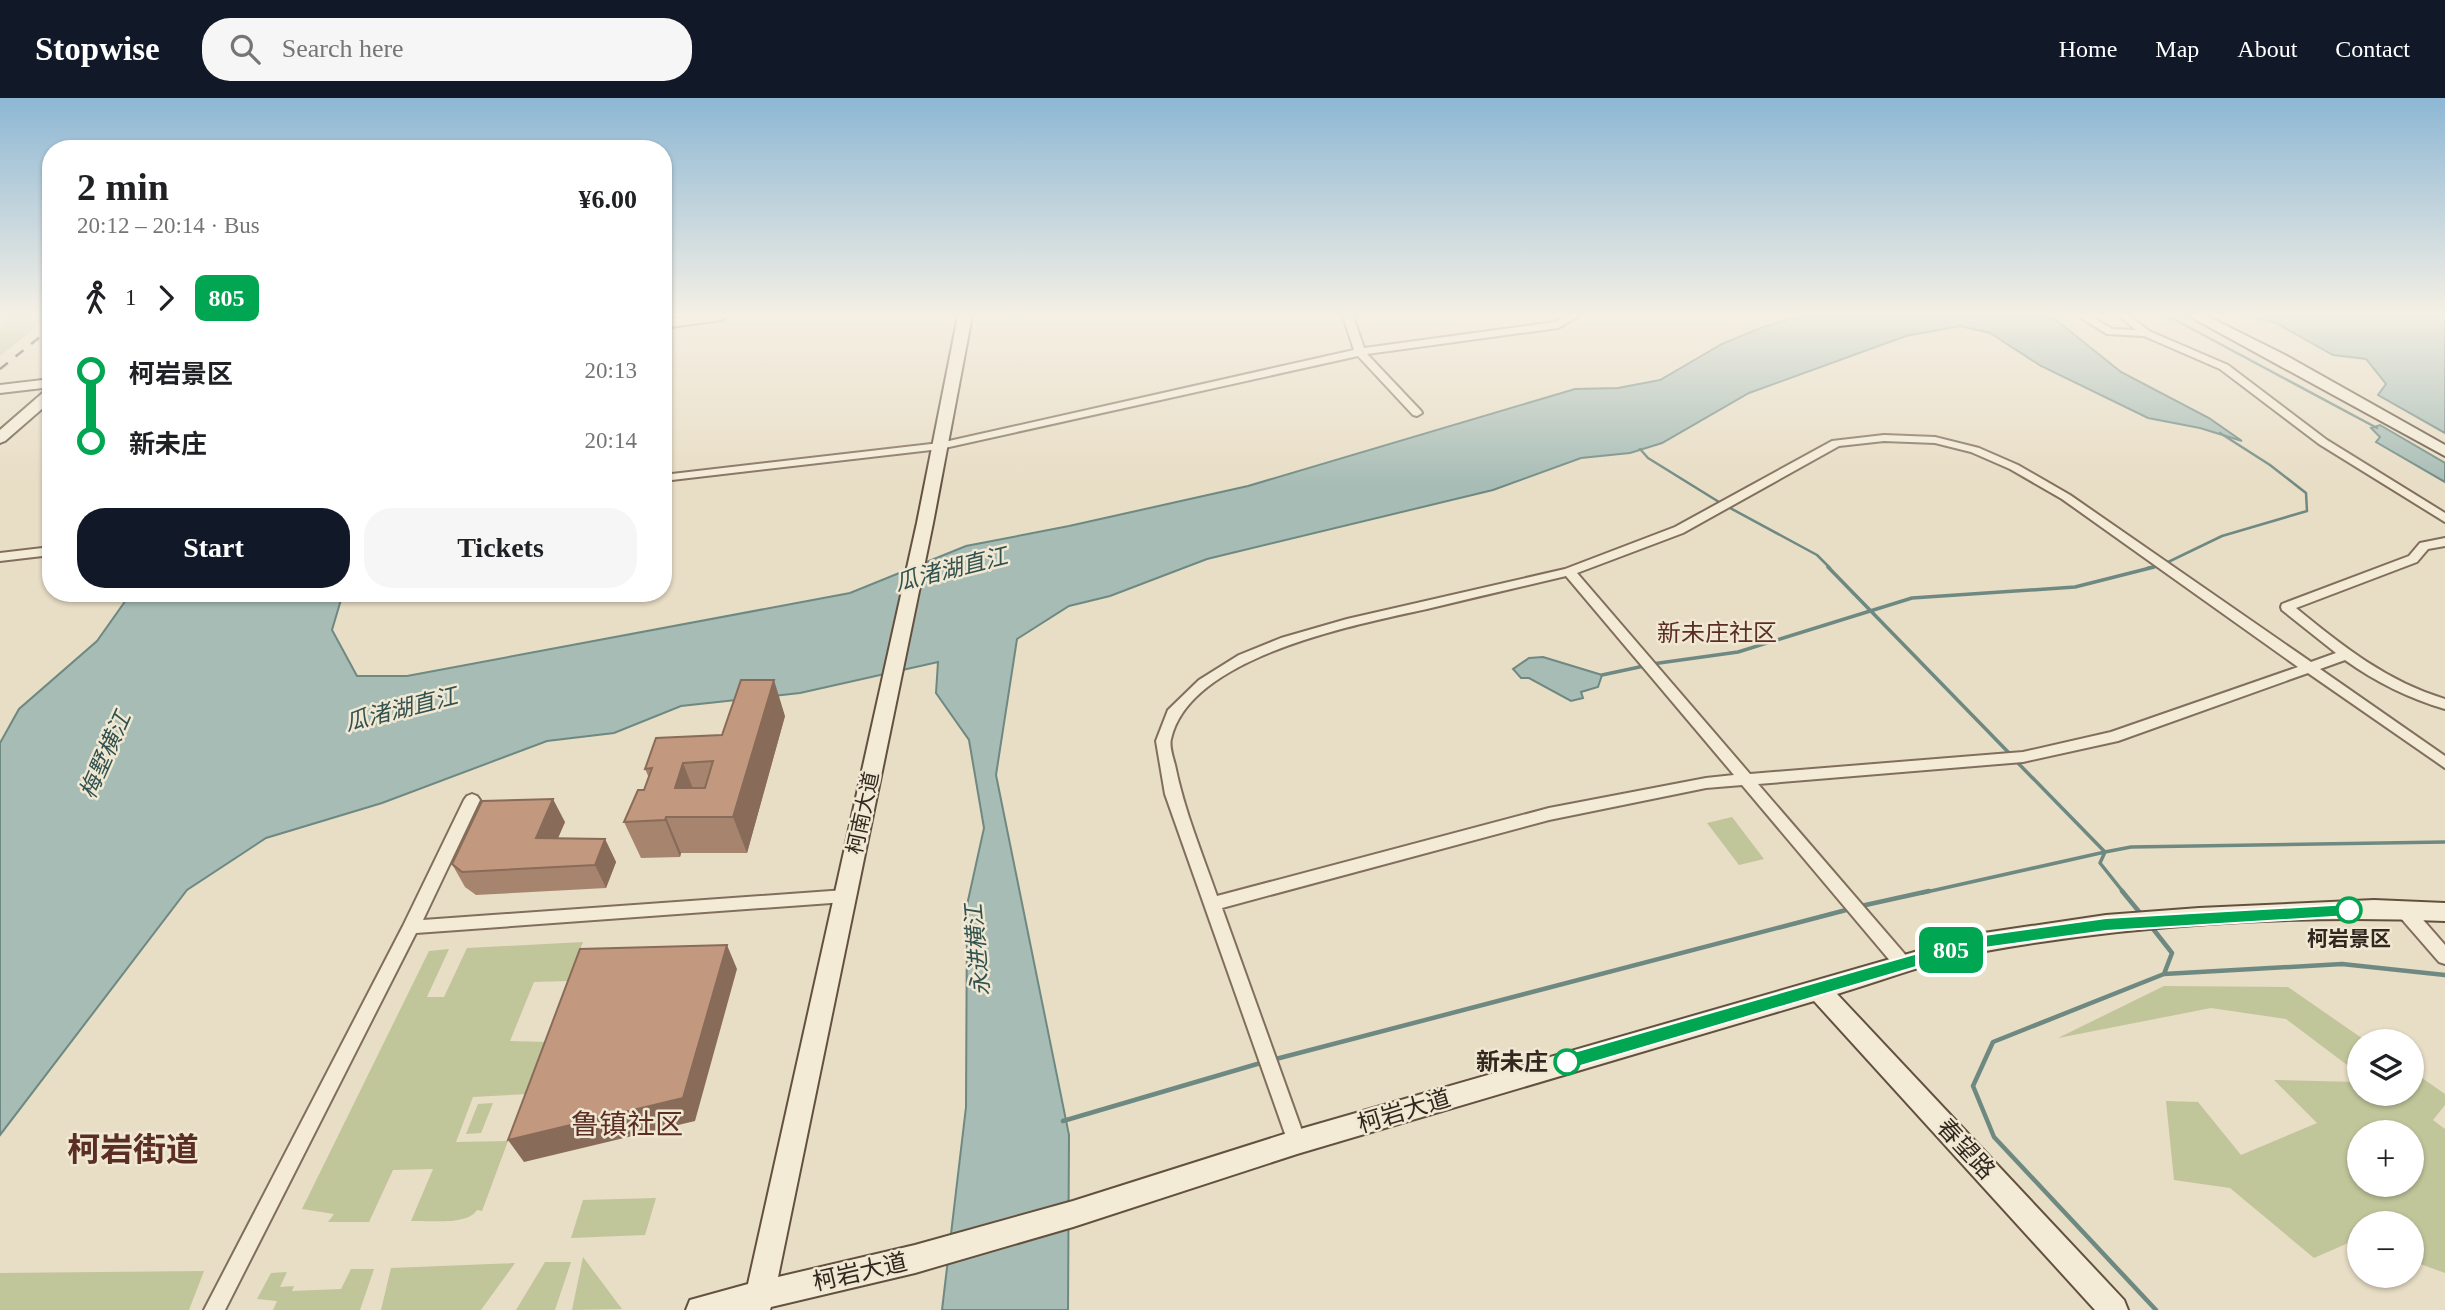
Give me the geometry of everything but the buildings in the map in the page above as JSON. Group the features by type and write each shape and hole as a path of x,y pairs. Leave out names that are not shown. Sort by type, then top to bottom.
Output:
{"main road":[{"name":"柯南大道","path":"925,523 954,373"}],"street":[{"path":"672,477 940,446 1268,373"},
{"path":"1380,373 1418,413"},
{"path":"2231,373 2323,442 2445,517"},
{"path":"2306,373 2445,451"},
{"path":"0,389 42,384"},
{"path":"0,438 42,401"},
{"path":"1297,1142 1173,794 1163,741 1175,710 1204,683 1244,658 1286,641 1347,623 1569,572 1679,530 1836,443 1884,438 1935,440 1975,450 2014,467 2066,497 2445,763"},
{"name":"柯南大道","path":"758,1303 925,523"},
{"path":"2445,542 2424,546 2413,559 2287,607 2345,655 2379,676 2432,701 2445,704"},
{"path":"0,557 42,552"},
{"path":"1569,572 1903,964"},
{"path":"1212,904 1549,814 1706,783 2023,757 2113,737 2309,670 2345,655"},
{"path":"214,1310 411,927 472,800"},
{"path":"411,927 845,896"},
{"name":"柯岩大道","path":"700,1310 758,1303 1073,1214 1297,1142 1977,943 2106,925 2199,917 2374,909 2445,912"},
{"path":"2405,911 2445,957"},
{"name":"春望路","path":"1817,988 2114,1310"}],"green space":[{"path":"1732,817 1764,859 1739,865 1707,823"},
{"path":"583,942 568,981 534,982 510,1041 548,1042 528,1094 473,1097 456,1142 508,1141 482,1211 477,1210 472,1215 456,1220 411,1221 433,1169 393,1170 369,1222 328,1222 334,1214 302,1209 429,951 449,949 427,997 444,997 467,948"},
{"path":"2164,986 2288,987 2349,1029 2347,1065 2286,1019 2211,1008 2058,1038"},
{"path":"2424,1079 2445,1094 2445,1105 2433,1120 2445,1129 2445,1273 2424,1265 2424,1211 2347,1211 2347,1244 2314,1258 2230,1188 2174,1180 2166,1101 2198,1102 2241,1155 2317,1123 2274,1080 2347,1082 2347,1106 2424,1106"},
{"path":"493,1103 481,1133 466,1134 478,1104"},
{"path":"656,1198 645,1235 571,1238 583,1200"},
{"path":"583,1257 622,1309 572,1310"},
{"path":"545,1262 571,1262 555,1310 516,1310"},
{"path":"515,1263 481,1310 381,1310 391,1268"},
{"path":"351,1269 374,1269 360,1310 273,1310 277,1301 257,1299 271,1273 287,1272 280,1287 294,1286 292,1291 341,1289"},
{"path":"204,1271 189,1310 0,1310 0,1273"}],"water":[{"path":"1673,373 1805,373 1749,393 1662,443 1630,453 1581,458 1493,490 1207,559 1110,596 1069,606 1017,639 996,775 1069,1135 1068,1310 942,1310 966,1107 967,905 984,828 969,740 936,693 938,662 800,693 681,706 614,733 547,741 382,803 266,838 187,890 0,1135 0,743 19,709 97,641 125,602 340,602 332,630 357,676 407,676 850,593 966,546 1248,486 1575,389 1618,388 1660,380"},
{"path":"2054,373 2122,373 2209,418 2242,441 2200,428 2148,418"},
{"path":"2377,373 2445,373 2445,433 2378,395 2386,384"},
{"path":"2380,425 2445,463 2445,482 2376,442 2380,437 2371,428"},
{"path":"1543,657 1602,675 1598,687 1581,692 1583,698 1571,701 1529,678 1521,678 1513,669 1529,658"}],"waterway":[{"path":"2274,373 2377,428"},
{"path":"2147,568 2164,564 2222,536 2307,511 2306,493 2270,465 2220,433"},
{"path":"1640,449 1648,458 1719,502 1817,555 1830,568"},
{"path":"1828,567 1871,611"},
{"path":"1871,611 1912,598 2075,587 2154,567"},
{"path":"1652,664 1738,652 1871,611"},
{"path":"1871,611 2011,755"},
{"path":"1602,675 1644,666"},
{"path":"2016,761 2105,852"},
{"path":"2105,852 2131,847 2445,842"},
{"path":"1922,893 2105,852"},
{"path":"2105,852 2100,863 2124,893"},
{"path":"1861,906 1929,891"},
{"path":"2122,891 2141,914"},
{"path":"1272,1060 1850,909"},
{"path":"2150,925 2172,953 2164,974"},
{"path":"2164,974 2342,964 2445,975"},
{"path":"2156,1310 1994,1137 1973,1086 1993,1042 2164,974"},
{"path":"1063,1121 1264,1062"}],"bus line":[{"name":"805","path":"1567,1062 1977,943 2106,925 2199,917 2349,910"}],"place":[{"name":"柯岩景区","path":"2349,910"},
{"name":"新未庄","path":"1567,1062"}],"district":[{"name":"新未庄社区","path":"1717,633"},
{"name":"鲁镇社区","path":"627,1124"},
{"name":"柯岩街道","path":"133,1149"}],"water label":[{"name":"瓜渚湖直江","path":"951,569"},
{"name":"瓜渚湖直江","path":"401,709"},
{"name":"梅墅横江","path":"105,755"},
{"name":"永进横江","path":"977,950"}]}
